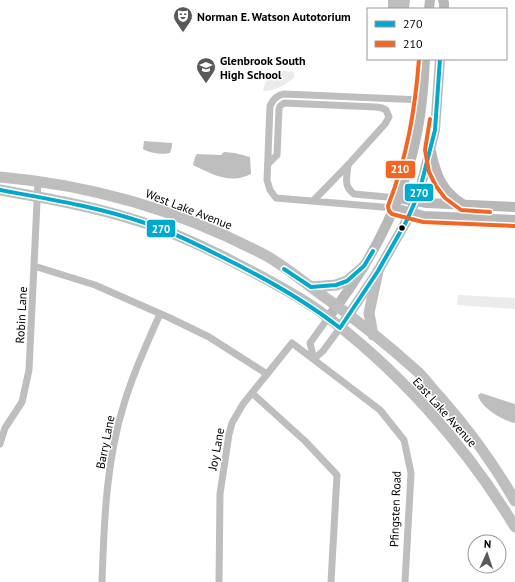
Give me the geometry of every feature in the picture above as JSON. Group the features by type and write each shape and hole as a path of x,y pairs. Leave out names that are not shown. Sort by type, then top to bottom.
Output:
{"main road":[{"path":"328,318 364,266 380,239 398,198 412,156 422,100 425,60"},
{"path":"0,190 77,205 135,220 172,233 278,285 317,310 340,328 378,271 419,193 435,130 440,60"},
{"path":"431,149 435,170 441,184 449,194 464,205"},
{"name":"West Lake Avenue","path":"0,177 38,181 85,190 131,201 199,224 263,254 349,315"},
{"path":"398,198 464,205 515,207"},
{"path":"394,208 424,216 515,220"},
{"path":"311,287 336,285 347,281 364,266"},
{"path":"373,335 369,313 378,271"},
{"name":"East Lake Avenue","path":"349,315 419,373 465,425 500,474 515,501"},
{"name":"East Lake Avenue","path":"340,328 373,355 439,423 499,500 515,527"}],"street":[{"path":"394,208 314,200 276,198 268,185 270,106 272,101 279,94 422,100"},
{"path":"268,164 277,156 279,109 284,103 376,107 386,110 388,113 387,121 348,165 314,200"},
{"path":"348,165 346,182 349,189 354,194 398,198"},
{"name":"Robin Lane","path":"0,444 5,428 22,402 29,370 38,181"},
{"path":"34,266 95,285 160,314 209,337 267,374"},
{"name":"Barry Lane","path":"102,582 104,522 113,449 124,404 139,362 160,314"},
{"path":"328,318 310,343 314,359 323,352 340,328"},
{"name":"Joy Lane","path":"219,582 220,494 232,423 243,404 292,344 314,359"},
{"name":"Pfingsten Road","path":"314,359 380,410 404,440 411,473 405,582"},
{"path":"252,393 305,441 337,475 332,582"}],"shaded area":[{"path":"388,0 410,0 409,8 388,8"},
{"path":"284,71 294,72 294,78 276,89 263,91 267,79 276,73"},
{"path":"144,141 172,143 170,153 152,153 143,149"},
{"path":"224,152 250,157 251,174 236,178 221,177 193,165 197,154 221,155"},
{"path":"458,295 515,298 515,309 457,305"},
{"path":"481,393 515,404 515,423 504,419 487,409 478,395"}],"transit line":[{"name":"210","path":"419,60 409,134 395,188 388,206 389,211 392,214 423,222 515,226"},
{"name":"270","path":"0,190 91,208 155,226 202,247 267,280 312,307 340,328 378,271 406,222 419,193 435,130 440,60"},
{"name":"210","path":"430,119 425,150 429,172 436,186 445,198 461,210 490,212"},
{"name":"270","path":"284,269 311,287 336,285 347,281 364,266 373,251"}],"place":[{"name":"Norman E. Watson Autotorium","path":"183,33"},
{"name":"Glenbrook South High School","path":"206,84"}]}
